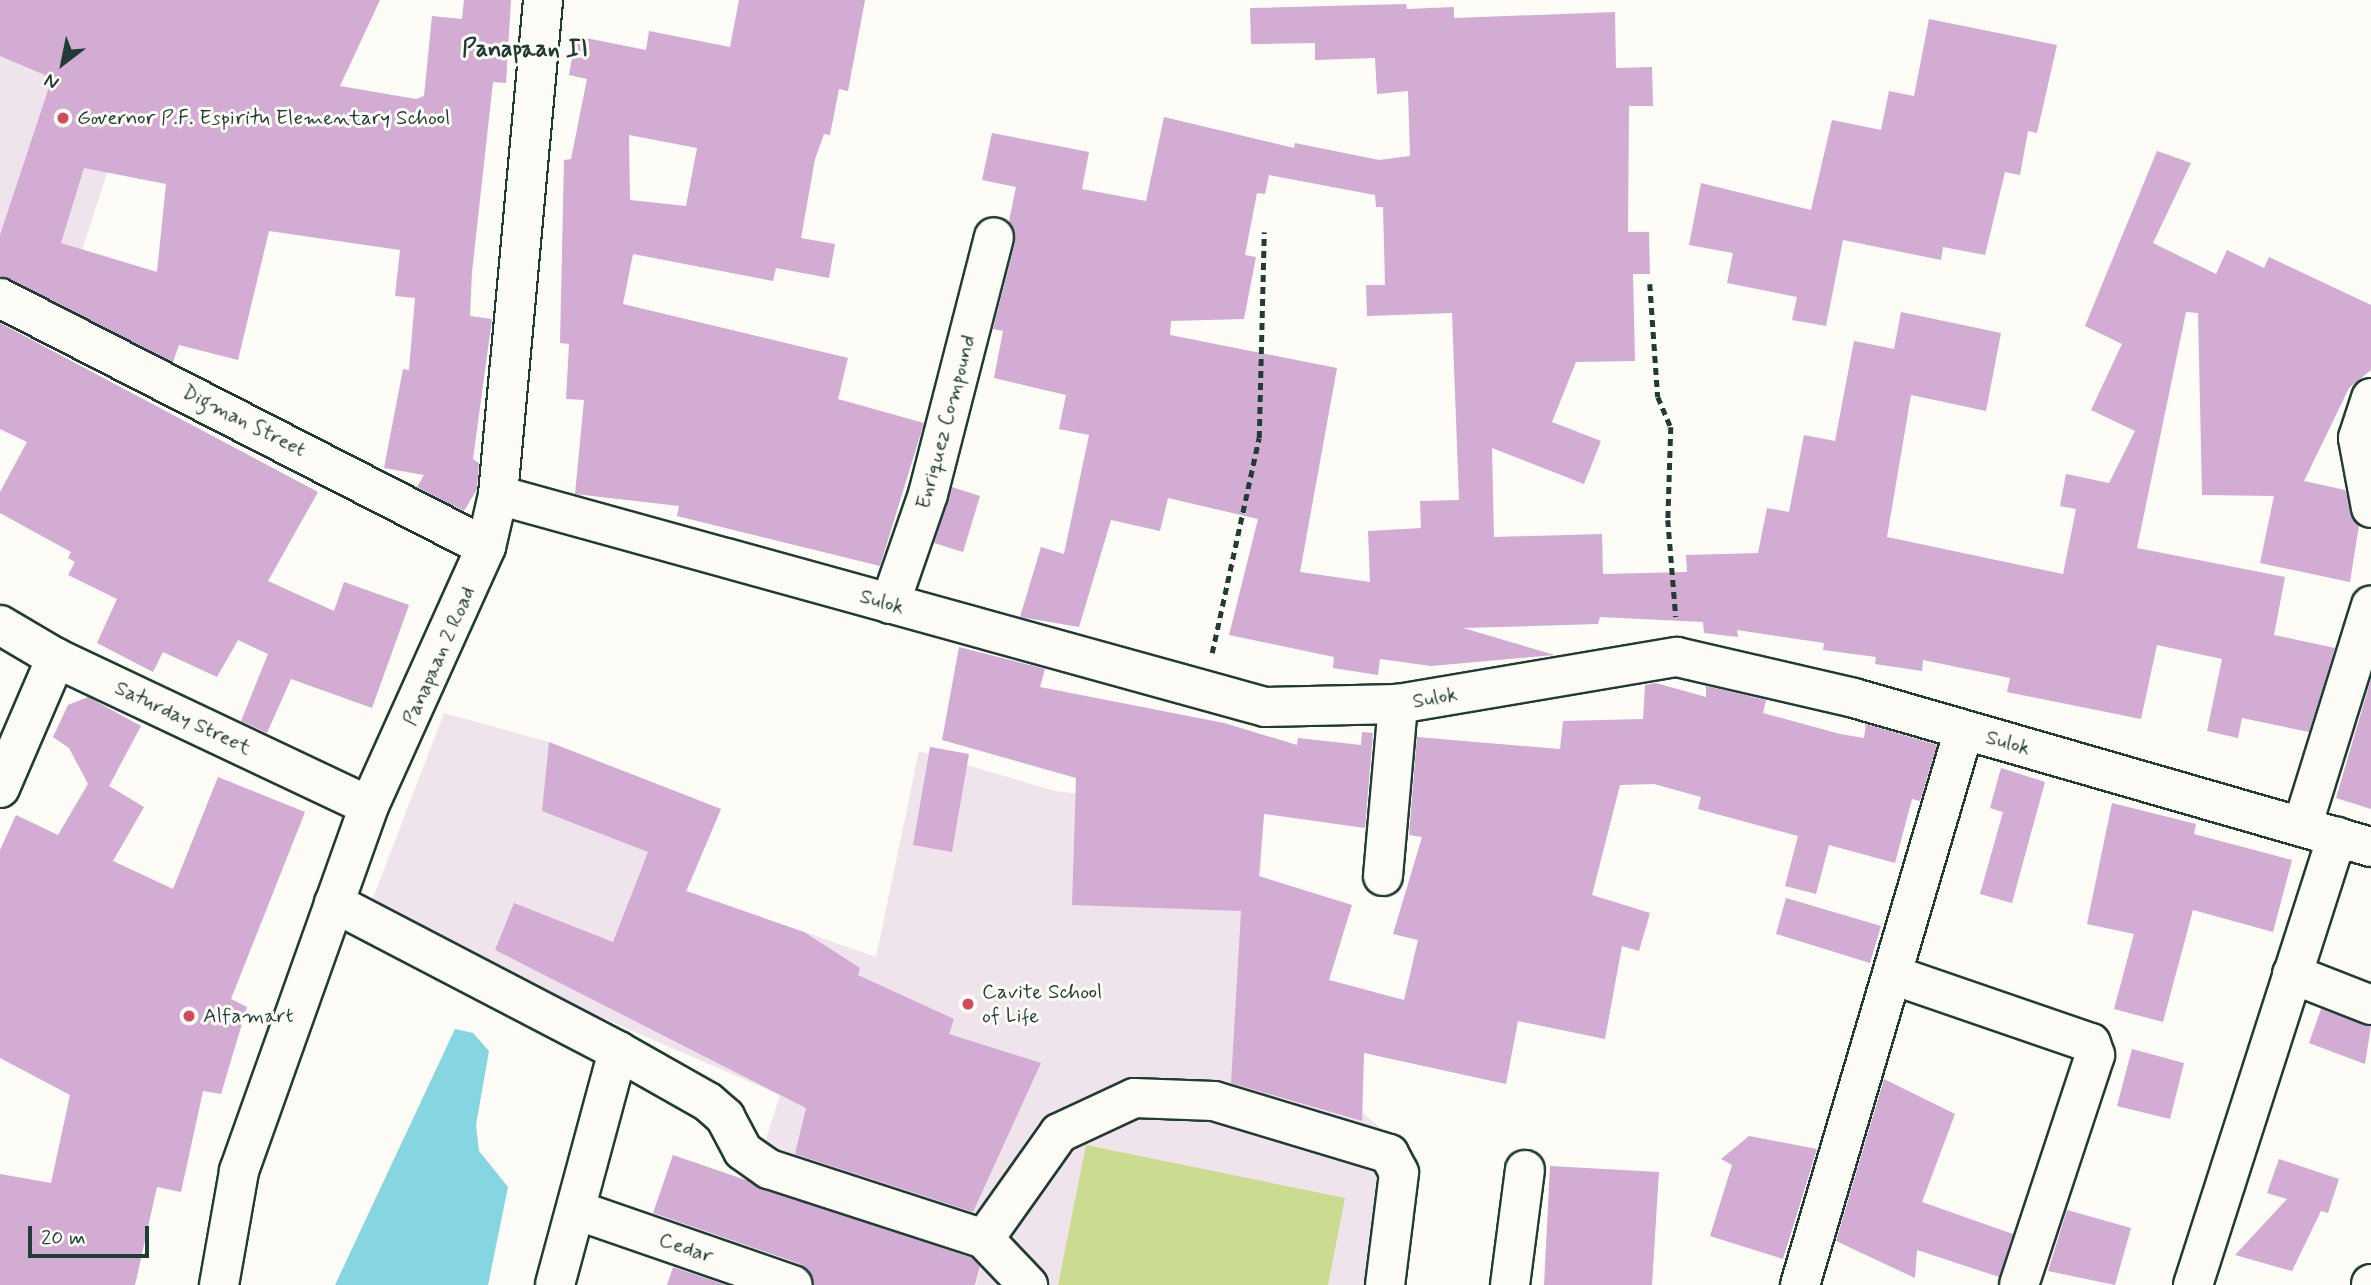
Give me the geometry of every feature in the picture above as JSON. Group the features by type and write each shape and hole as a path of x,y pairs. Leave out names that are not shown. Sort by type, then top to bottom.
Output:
{"street":[{"name":"Panapaan 2 Road","path":"219,1285 240,1171 369,806 486,547 498,495 542,0"},
{"name":"Enriquez Compound","path":"890,604 928,494 994,237"},
{"name":"Digman Street","path":"0,298 486,547"},
{"path":"2371,398 2358,438 2371,508"},
{"name":"Sulok","path":"498,495 1265,707 1398,704 1677,657 1964,730 2337,837"},
{"path":"2193,1285 2337,837 2371,606"},
{"name":"Saturday Street","path":"0,625 56,658 369,806"},
{"path":"0,788 56,658"},
{"path":"1383,876 1398,704"},
{"path":"1800,1285 1964,730"},
{"path":"334,903 618,1051 708,1102 725,1117 743,1151 769,1169 984,1240 1028,1285"},
{"path":"2292,974 2371,1005"},
{"path":"1893,975 2091,1042 2095,1055 2019,1285"},
{"path":"555,1285 579,1211 618,1051"},
{"path":"984,1240 1059,1133 1134,1098 1214,1101 1389,1154 1399,1173 1385,1285"},
{"path":"1510,1285 1525,1170"},
{"name":"Cedar","path":"579,1211 793,1285"}],"path":[{"path":"1204,690 1259,438 1264,232"},
{"path":"1650,284 1658,397 1671,427 1668,520 1677,657"}],"shaded area":[{"name":"Governor P.F. Espiritu Elementary School","path":"0,0 163,0 76,269 0,236"},
{"name":"Cavite School of Life","path":"444,713 549,742 721,809 687,891 876,957 919,751 1055,791 1264,814 1255,960 1366,990 1362,1112 1417,1160 1396,1285 976,1285 984,1252 755,1173 780,1095 439,947 371,903"}],"green space":[{"path":"1086,1145 1345,1198 1328,1285 1058,1285"}],"water":[{"path":"455,1029 473,1033 489,1051 476,1125 479,1151 508,1187 488,1285 335,1285"}],"building":[{"path":"0,0 380,0 340,86 416,99 424,96 432,16 462,19 464,0 511,0 506,83 493,82 472,272 470,316 492,319 473,459 479,463 477,489 464,511 417,487 424,475 384,468 403,369 409,370 415,298 395,296 400,250 269,231 238,360 179,345 173,362 0,276 0,235 52,78 0,56","holes":["84,168 166,184 157,272 61,243"]},
{"path":"739,0 865,0 848,91 839,89 830,135 824,134 815,159 801,238 835,244 829,278 776,268 773,281 633,254 623,304 848,358 838,399 924,423 880,566 677,516 679,506 575,494 584,400 566,399 569,344 560,343 564,160 571,159 587,79 569,75 576,36 646,50 649,31 730,47","holes":["629,135 697,148 686,206 630,200"]},
{"path":"1406,4 1407,9 1454,7 1454,18 1615,12 1616,68 1652,67 1653,106 1629,106 1628,232 1649,232 1650,274 1633,274 1635,361 1576,362 1552,422 1601,441 1584,484 1492,448 1494,537 1602,534 1603,574 1687,572 1686,555 1758,553 1767,508 1789,512 1804,435 1835,441 1854,341 1894,349 1901,312 2001,333 1986,411 1911,395 1887,537 2063,574 2076,509 2060,506 2066,474 2109,483 2135,431 2091,410 2122,344 2085,326 2157,151 2191,163 2153,243 2216,274 2227,250 2264,268 2269,257 2371,305 2371,370 2349,388 2304,481 2345,490 2359,525 2350,582 2260,563 2274,496 2202,495 2198,313 2186,312 2137,548 2285,577 2274,635 2335,648 2309,732 2242,718 2238,738 2207,731 2222,659 2157,645 2141,719 2007,692 2010,678 1923,660 1922,671 1875,664 1876,657 1823,650 1824,643 1737,630 1738,637 1704,633 1703,622 1600,617 1598,624 1463,628 1555,655 1431,666 1380,659 1378,675 1333,668 1334,657 1229,635 1258,519 1168,498 1160,531 1111,520 1079,627 1020,617 1041,547 1064,554 1089,435 1059,429 1066,395 994,378 1003,331 993,329 1015,242 1009,221 1016,187 982,180 992,133 1089,152 1082,189 1146,201 1164,117 1294,148 1295,143 1379,160 1410,156 1408,91 1377,94 1375,58 1315,60 1315,43 1251,44 1250,8","holes":["1269,175 1375,195 1376,207 1383,207 1385,285 1366,285 1367,316 1452,313 1459,500 1420,501 1421,528 1368,531 1370,582 1300,572 1337,368 1170,335 1171,321 1244,319 1256,257 1245,255 1257,193 1265,194"]},
{"path":"1929,19 2057,45 2037,133 2028,131 2020,175 2005,172 1985,255 1943,247 1941,260 1843,240 1826,326 1792,320 1797,297 1727,283 1733,253 1689,245 1701,183 1811,210 1832,120 1881,130 1889,91 1914,96"},
{"path":"0,323 318,492 268,581 334,611 344,582 409,605 372,708 291,679 267,733 241,721 268,654 238,640 217,677 163,652 153,672 97,643 117,599 68,575 75,562 68,558 71,552 0,513 0,492 27,442 0,429"},
{"path":"952,487 980,496 963,552 934,543"},
{"path":"959,647 1045,669 1040,687 1224,723 1297,745 1298,738 1361,745 1362,732 1373,733 1365,828 1264,814 1259,876 1352,905 1329,980 1404,1000 1418,940 1393,934 1422,837 1409,835 1417,737 1560,749 1563,721 1643,719 1645,685 1656,683 1706,697 1706,686 1766,700 1763,713 1840,734 1864,738 1866,724 1937,745 1920,801 1912,799 1895,863 1829,845 1816,894 1785,886 1798,836 1698,809 1701,797 1654,784 1620,785 1592,895 1650,913 1639,951 1622,946 1605,1039 1518,1021 1506,1084 1364,1053 1362,1121 1231,1083 1241,911 1072,905 1076,778 942,740"},
{"path":"2371,679 2371,809 2336,798"},
{"path":"88,697 141,726 109,786 144,807 113,861 173,889 218,777 305,812 231,999 247,1007 221,1094 203,1091 181,1192 157,1187 135,1285 0,1285 0,1174 51,1183 70,1095 0,1058 0,850 16,815 58,835 88,784 69,748 53,737 68,705"},
{"path":"549,742 721,809 686,891 804,932 860,968 858,975 954,1019 949,1034 1041,1063 973,1212 795,1154 806,1108 495,950 514,903 613,942 648,852 542,811"},
{"path":"930,747 969,754 952,852 913,845"},
{"path":"2001,768 2045,782 2012,903 1980,894 2003,812 1990,808"},
{"path":"2112,803 2196,824 2194,834 2292,860 2273,932 2193,910 2163,1022 2114,1009 2134,934 2087,924"},
{"path":"1786,898 1881,926 1870,963 1776,934"},
{"path":"2321,1009 2371,1026 2365,1064 2309,1043"},
{"path":"2132,1049 2184,1063 2170,1119 2117,1106"},
{"path":"1884,1079 1955,1114 1922,1202 2013,1234 1999,1277 1917,1250 1915,1278 1836,1241"},
{"path":"1749,1136 1817,1149 1783,1259 1710,1236 1732,1165 1721,1159"},
{"path":"673,1155 972,1258 980,1266 975,1285 814,1285 800,1264 653,1213"},
{"path":"2279,1159 2339,1179 2328,1213 2321,1211 2292,1271 2235,1255 2287,1199 2267,1193"},
{"path":"1550,1166 1659,1172 1652,1285 1544,1285"},
{"path":"2067,1210 2131,1228 2115,1285 2048,1271"},
{"path":"673,1267 726,1285 667,1285"}],"place":[{"name":"Governor P.F. Espiritu Elementary School","path":"63,118"},
{"name":"Cavite School of Life","path":"968,1004"},
{"name":"Alfamart","path":"189,1016"}],"district":[{"name":"Panapaan II","path":"525,50"}]}
